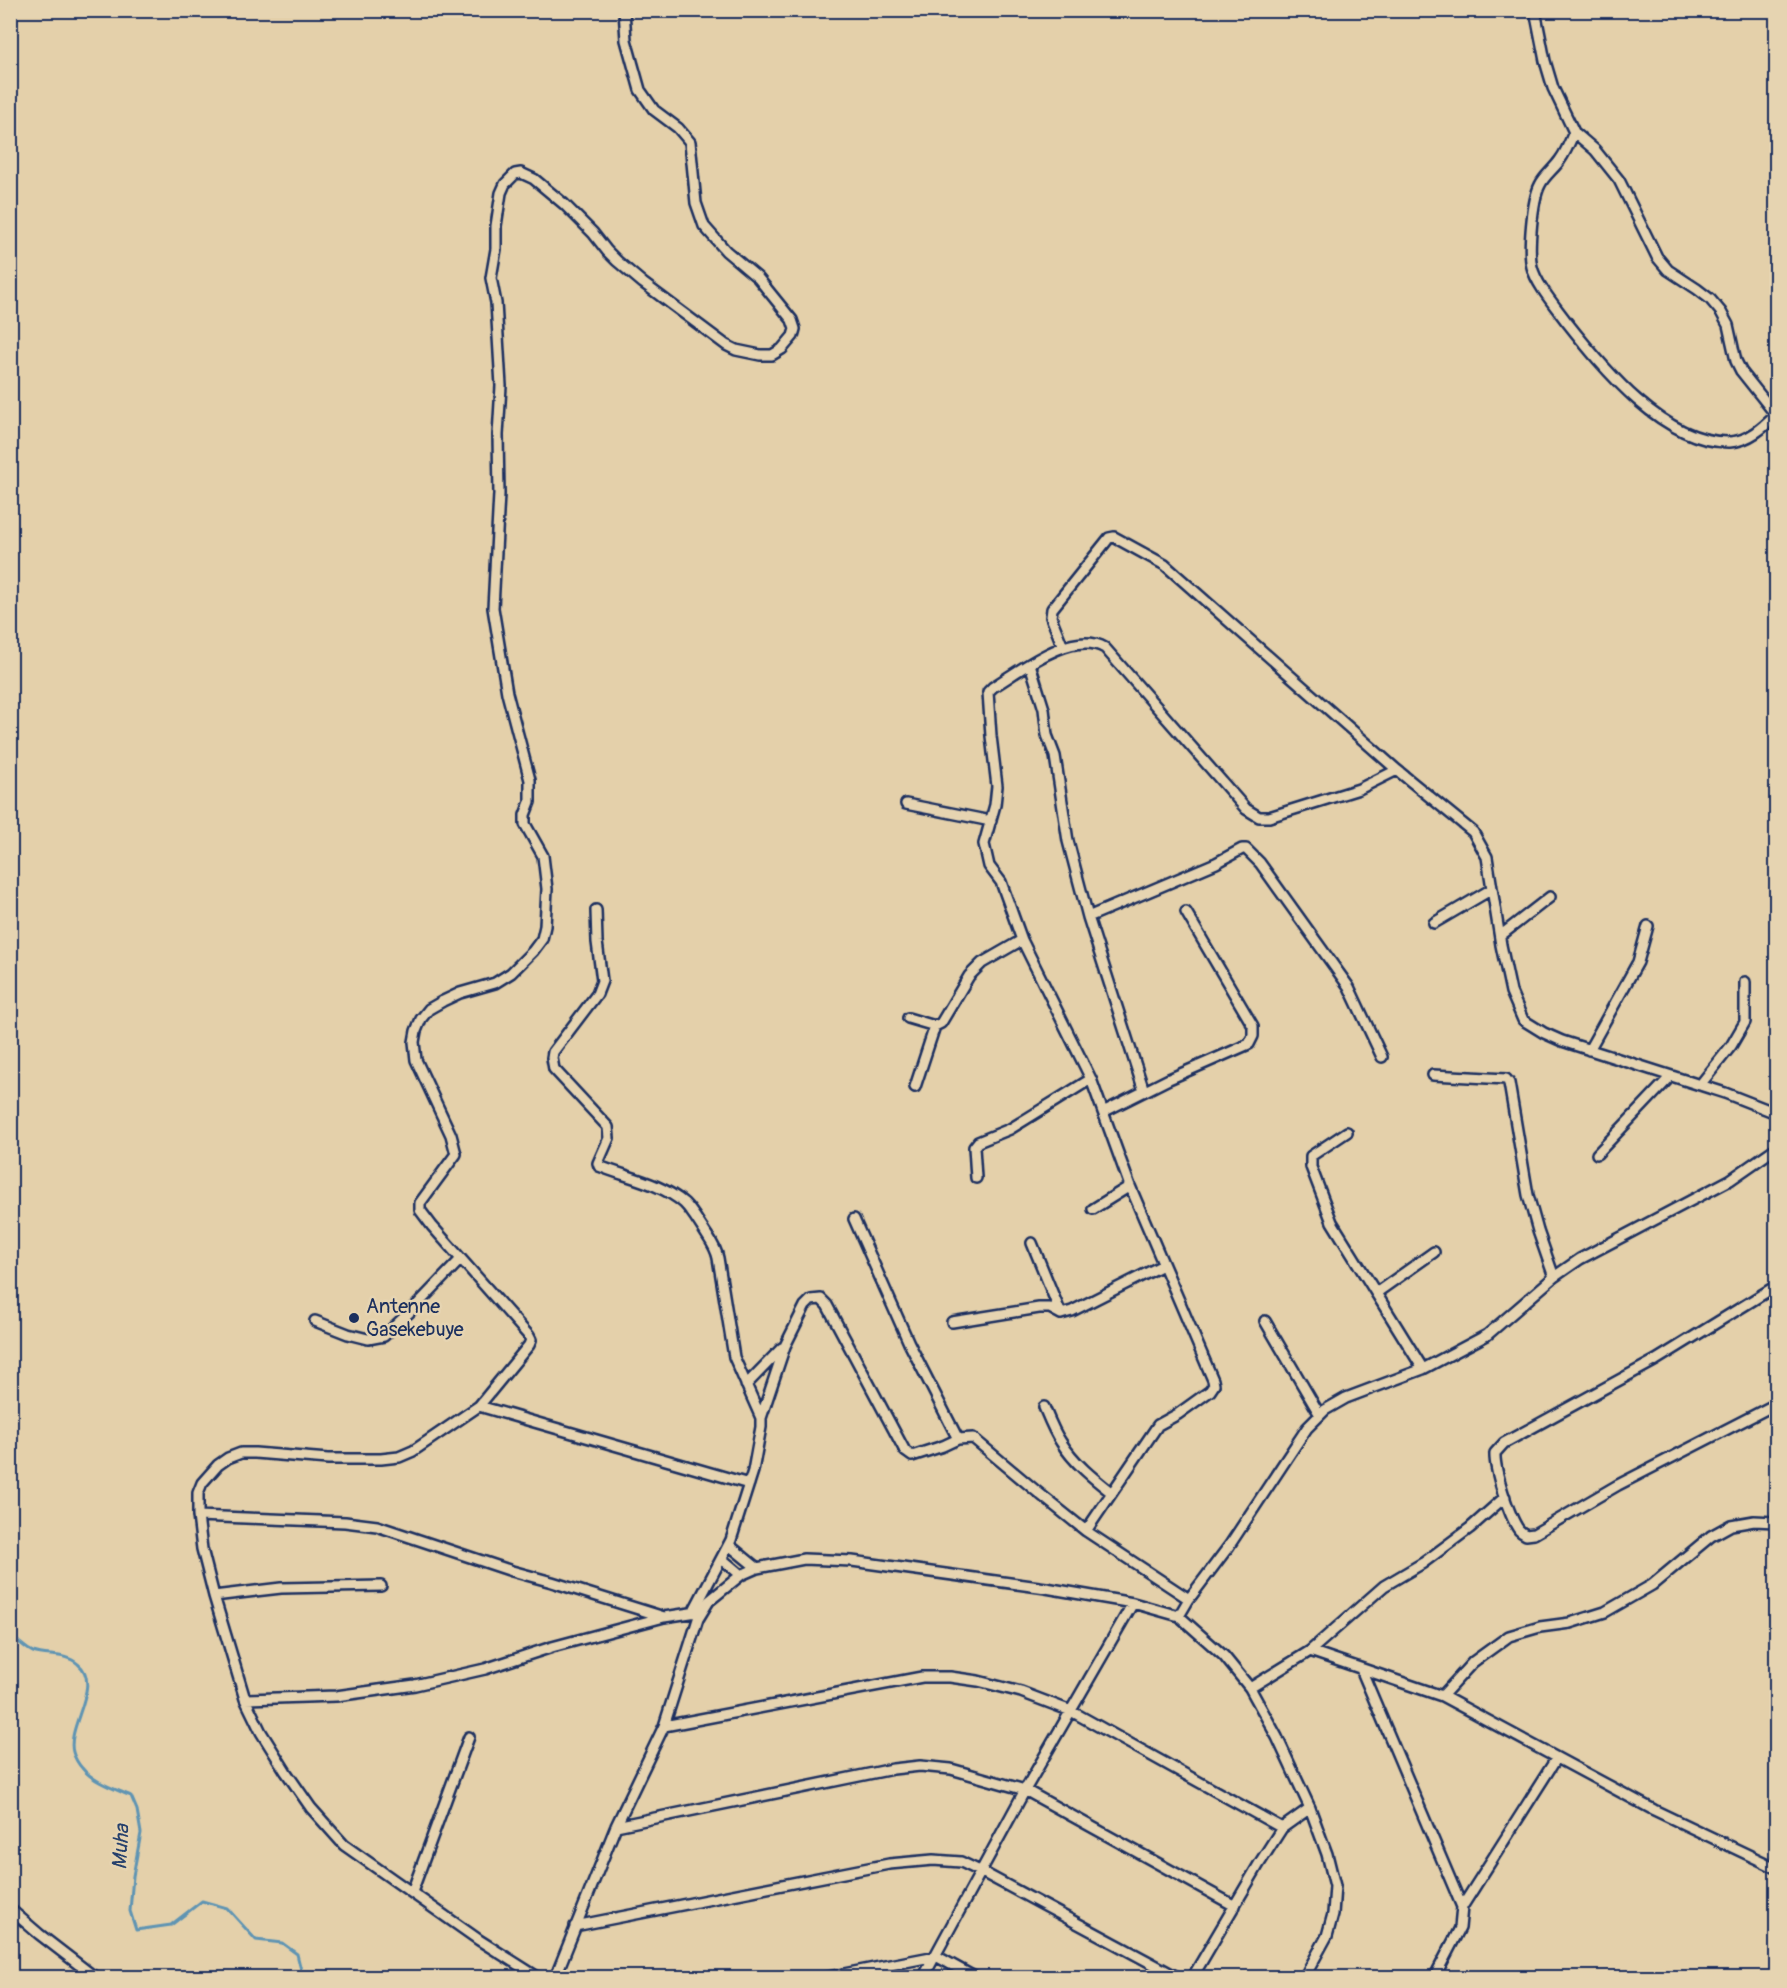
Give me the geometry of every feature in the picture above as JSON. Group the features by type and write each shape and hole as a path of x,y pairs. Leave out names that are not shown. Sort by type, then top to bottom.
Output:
{"street":[{"path":"539,1977 480,1940 344,1845 286,1772 261,1732 245,1699 202,1549 198,1493 202,1483 218,1465 241,1453 255,1452 328,1459 381,1459 399,1457 413,1451 480,1406 531,1340 432,1226 419,1206 456,1154 451,1135 416,1060 414,1042 421,1019 429,1009 459,993 495,984 511,973 542,939 545,926 547,889 543,856 525,824 525,815 530,802 530,780 507,693 493,608 499,494 498,435 501,386 496,303 491,278 496,249 496,226 501,193 505,184 515,174 521,173 534,179 564,204 593,233 607,251 643,283 736,350 772,355 782,349 793,336 795,329 792,320 758,278 726,251 704,226 696,203 690,142 678,128 654,110 640,90 626,40 624,10"},
{"path":"1535,10 1545,62 1553,88 1574,132 1596,150 1619,180 1657,257 1668,270 1703,294 1721,312 1728,326 1736,361 1741,371 1776,415 1752,435 1732,442 1713,441 1695,436 1651,412 1629,393 1597,359 1557,309 1535,276 1532,266 1532,220 1539,186 1559,161 1574,132"},
{"path":"1063,647 1051,616 1052,609 1109,538 1114,537 1165,565 1397,770 1473,832 1486,857 1511,992 1523,1020 1544,1033 1589,1050 1700,1085 1776,1113"},
{"path":"1086,1531 1158,1425 1178,1414 1210,1391 1214,1385 1130,1186 1090,1079 1022,940 1001,882 988,866 984,844 995,805 997,786 988,692 1030,664 1063,647 1090,642 1105,648 1246,809 1259,817 1269,817 1310,806 1359,789 1397,770"},
{"path":"1030,664 1044,709 1047,735 1055,756 1068,841 1088,917 1144,1091"},
{"path":"906,804 991,821"},
{"path":"1088,917 1246,849 1260,863 1349,987 1382,1057"},
{"path":"1434,923 1492,889"},
{"path":"1500,936 1550,897"},
{"path":"596,910 602,981 597,994 553,1052 552,1064 554,1069 608,1127 609,1138 598,1163 599,1166 640,1180 671,1194 692,1212 713,1244 718,1258 734,1358 761,1418"},
{"path":"1103,1112 1249,1044 1253,1036 1253,1026 1186,912"},
{"path":"1589,1050 1638,962 1648,926"},
{"path":"908,1018 935,1026 941,1023 969,975 982,963 1022,940"},
{"path":"1700,1085 1731,1046 1745,1022 1745,982"},
{"path":"915,1087 935,1026"},
{"path":"1433,1075 1506,1079 1509,1083 1528,1196 1554,1278"},
{"path":"1597,1154 1671,1076"},
{"path":"976,1178 974,1147 978,1142 1010,1129 1090,1079"},
{"path":"1347,1132 1311,1156 1311,1167 1332,1221 1423,1369"},
{"path":"1179,1616 1229,1546 1307,1428 1325,1410 1346,1398 1423,1369 1487,1335 1580,1259 1730,1180 1776,1148"},
{"path":"1093,1209 1130,1186"},
{"path":"854,1219 909,1343 958,1438"},
{"path":"1032,1243 1061,1314"},
{"path":"1376,1293 1434,1252"},
{"path":"315,1321 368,1339 384,1336 461,1259"},
{"path":"952,1322 1039,1308 1050,1308 1061,1314 1163,1265"},
{"path":"1776,1286 1656,1360 1504,1443 1495,1453 1494,1464 1519,1531 1526,1535 1534,1534 1618,1485 1776,1404"},
{"path":"555,1977 616,1826 664,1726 698,1619 698,1611 729,1545 748,1485 761,1418 785,1346 805,1306 811,1300 821,1299 826,1305 905,1451 912,1456 943,1446 958,1438 973,1438 1086,1531 1189,1599"},
{"path":"1265,1321 1320,1415"},
{"path":"746,1384 785,1346"},
{"path":"480,1406 748,1485"},
{"path":"1044,1407 1059,1440 1071,1457 1085,1472 1112,1493"},
{"path":"1250,1688 1310,1652 1383,1586 1423,1563 1470,1528 1505,1497"},
{"path":"198,1516 345,1522 377,1527 664,1617"},
{"path":"1442,1696 1473,1662 1509,1636 1540,1627 1570,1623 1605,1612 1652,1585 1711,1536 1731,1525 1754,1521 1776,1522"},
{"path":"729,1545 757,1568"},
{"path":"722,1559 741,1575"},
{"path":"245,1699 336,1696 415,1685 485,1669 552,1647 664,1617 698,1611 741,1575 757,1568 804,1559 852,1561 1046,1588 1133,1603 1179,1616 1224,1656 1250,1688 1277,1737 1310,1808 1328,1854 1335,1886 1334,1914 1327,1936 1304,1977"},
{"path":"214,1596 281,1588 381,1586"},
{"path":"923,1977 1025,1790 1133,1603"},
{"path":"1310,1652 1442,1696 1654,1810 1776,1868"},
{"path":"1361,1669 1462,1907"},
{"path":"664,1726 922,1677 950,1677 978,1681 1021,1692 1071,1711 1282,1828"},
{"path":"412,1892 469,1737"},
{"path":"1434,1977 1460,1928 1462,1907 1556,1759"},
{"path":"616,1826 881,1772 920,1766 951,1769 1025,1790 1234,1906"},
{"path":"1192,1977 1282,1828 1310,1808"},
{"path":"575,1926 889,1864 933,1860 961,1862 1179,1977"},
{"path":"10,1909 96,1977"},
{"path":"823,1977 936,1956 976,1977"}],"waterway":[{"name":"Muha","path":"10,1637 33,1652 68,1658 85,1672 86,1694 74,1731 73,1752 78,1763 92,1777 131,1796 137,1810 141,1833 133,1876 130,1911 136,1930 171,1925 202,1901 227,1908 256,1940 282,1943 297,1954 303,1978"}],"place":[{"name":"Antenne Gasekebuye","path":"354,1318"}]}
